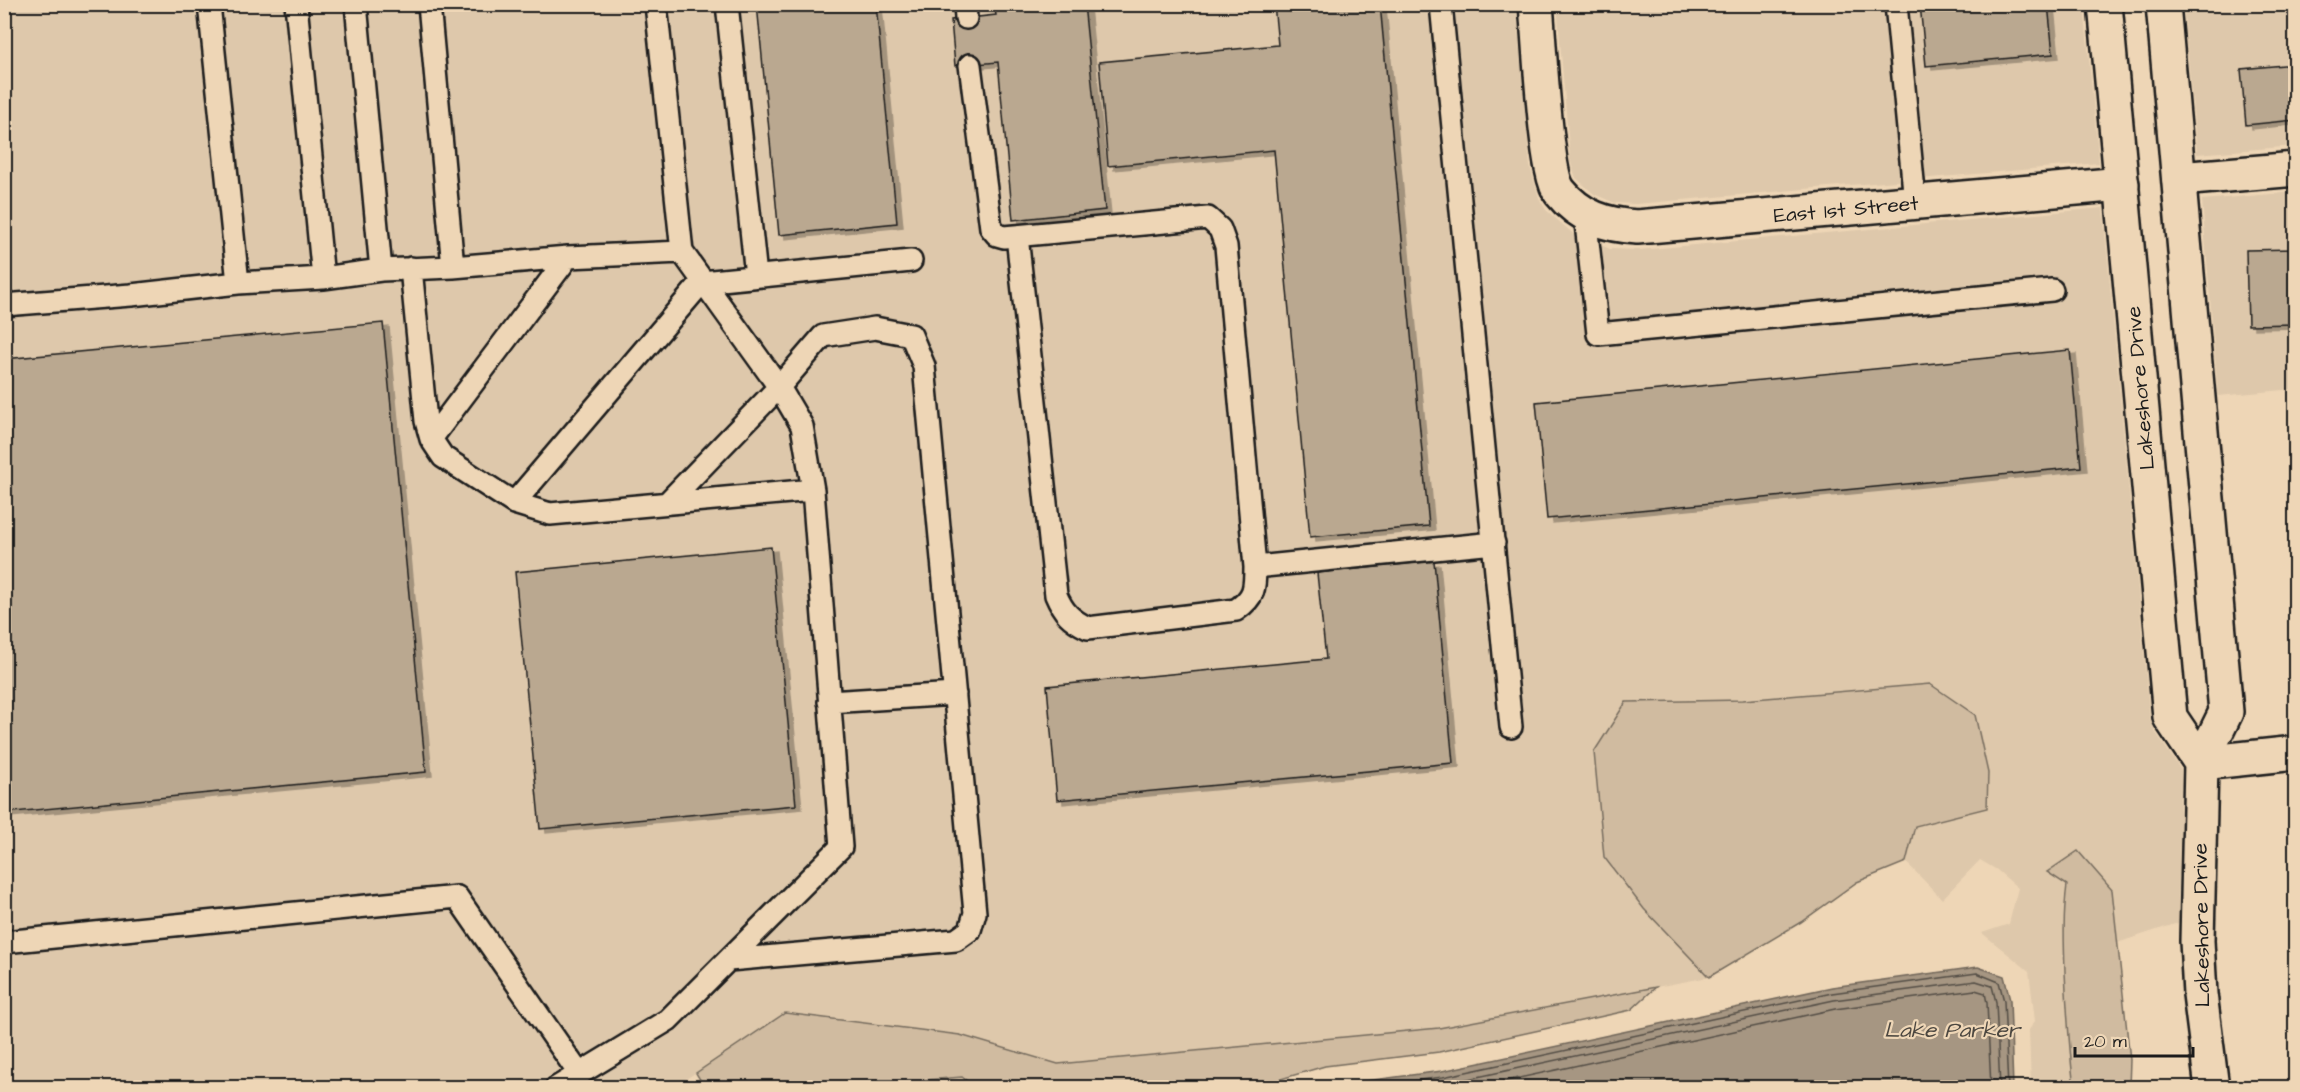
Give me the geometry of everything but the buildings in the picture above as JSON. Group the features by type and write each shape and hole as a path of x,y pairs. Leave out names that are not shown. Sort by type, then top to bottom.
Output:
{"street":[{"path":"1536,4 1550,164 1558,191 1580,210"},
{"name":"Lakeshore Drive","path":"2105,4 2170,717 2201,763"},
{"name":"Lakeshore Drive","path":"2163,4 2226,712 2201,763 2197,941 2200,994 2212,1088"},
{"path":"2180,178 2295,169"},
{"name":"East 1st Street","path":"1580,210 1611,226 1637,227 2122,184"},
{"path":"2201,763 2295,753"}],"lane":[{"path":"209,4 238,283"},
{"path":"297,4 323,278"},
{"path":"356,4 381,270"},
{"path":"429,4 453,267"},
{"path":"556,1088 668,1020 841,847 813,490 802,426 779,387 682,252 656,4"},
{"path":"727,4 756,276"},
{"path":"1442,4 1511,727"},
{"path":"1896,4 1915,202"},
{"path":"970,64 991,228 997,236 1208,218 1220,229 1226,246 1255,567 1255,588 1246,603 1236,610 1088,628 1074,621 1061,608 1056,595 1017,236"},
{"path":"1580,210 1598,334 2052,290"},
{"path":"4,305 131,295 238,283 323,278 381,270 453,267 568,256 682,252"},
{"path":"431,439 568,256"},
{"path":"514,503 702,282 911,261"},
{"path":"411,268 426,421 431,439 443,456 514,503 550,514 813,490"},
{"path":"667,503 779,387 823,336 875,328 911,335 924,366 975,913 970,930 956,940 729,960"},
{"path":"1255,567 1494,543"},
{"path":"829,702 955,694"},
{"path":"4,942 457,897 580,1074"}],"shaded area":[{"path":"5,5 1516,5 1530,166 1539,198 1546,210 1578,238 1580,236 1610,249 1639,250 2103,208 2150,719 2154,730 2181,770 2178,923 2117,943 2112,890 2048,872 2067,885 2064,901 2065,960 2067,1016 2074,1087 2031,1087 2029,1030 2035,1021 2029,971 1982,933 2009,924 2018,888 1997,870 1980,860 1942,899 1906,862 1915,826 1987,807 1988,773 1743,700 1626,702 1604,857 1644,909 1709,977 1439,1028 1058,1064 960,1035 785,1013 674,1087 5,1088"},
{"path":"1557,5 2084,5 2099,163 1636,204 1615,203 1594,194 1576,178 1570,160"},
{"path":"2183,5 2295,5 2295,146 2197,154"},
{"path":"2295,192 2295,389 2218,396 2202,200"},
{"path":"1930,684 1975,715 1988,773 1987,808 1915,826 1906,862 1857,882 1801,922 1709,977 1644,909 1604,857 1594,752 1626,702 1743,700"},
{"path":"2078,851 2112,890 2130,1060 2129,1087 2074,1087 2065,972 2064,918 2067,885 2047,872"},
{"path":"1656,987 1631,1010 1439,1052 1325,1066 1257,1086 976,1088 962,1077 927,1080 910,1088 819,1087 793,1080 766,1087 705,1088 696,1073 785,1013 960,1035 1058,1064 1439,1028"}],"water":[{"name":"Lake Parker","path":"1978,967 2004,976 2010,1000 2013,1087 1320,1087 1442,1071 1832,987"}]}
